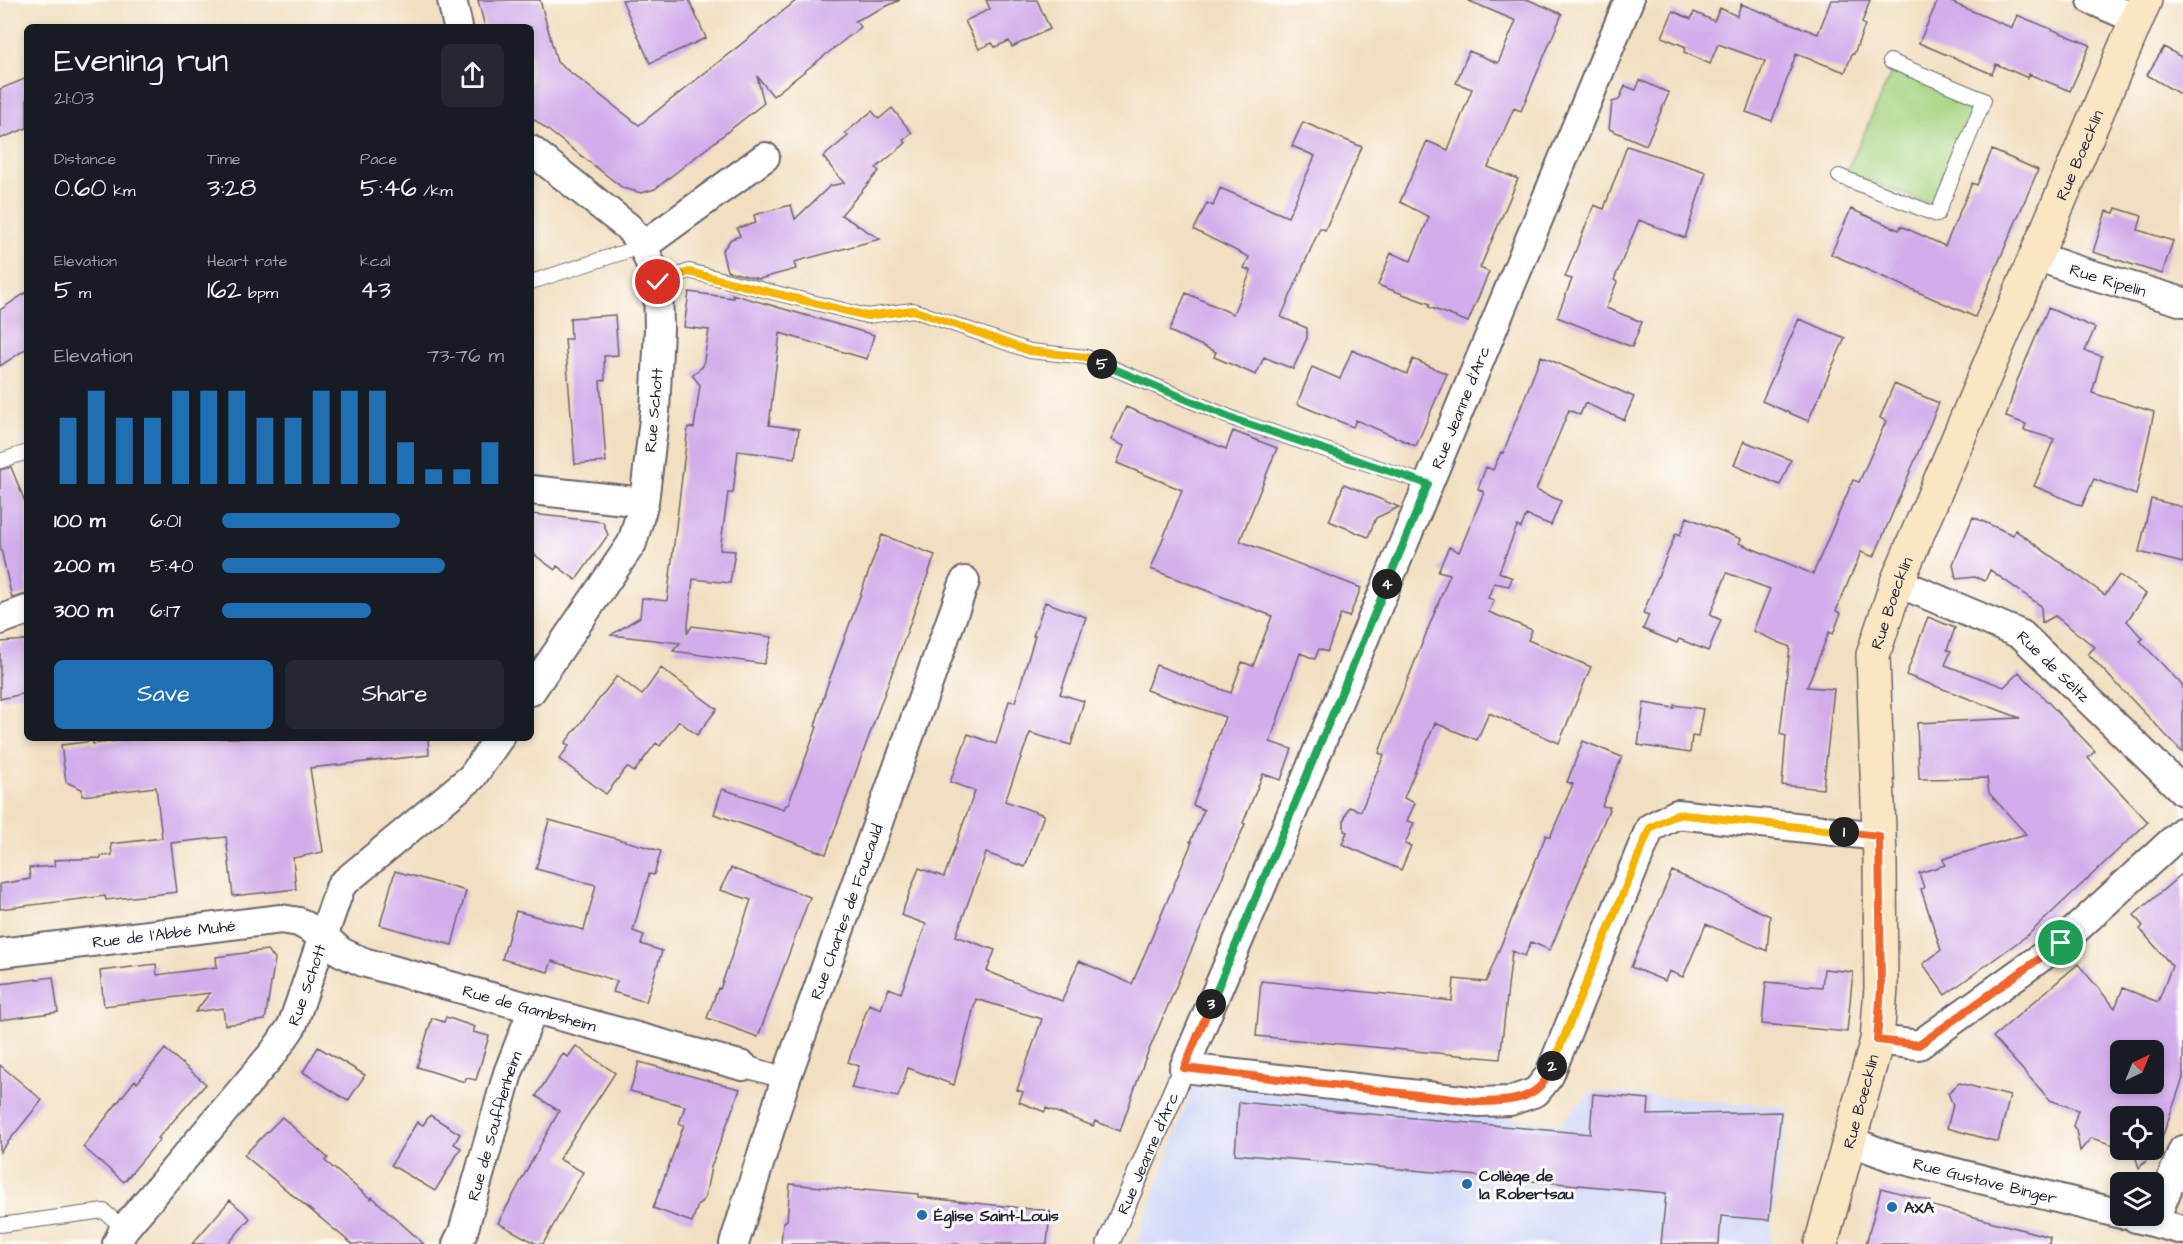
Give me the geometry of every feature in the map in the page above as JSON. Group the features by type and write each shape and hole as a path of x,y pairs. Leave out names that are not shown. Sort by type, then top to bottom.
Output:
{"main road":[{"name":"Rue Boecklin","path":"1821,1244 1877,1040 1881,988 1879,836 1872,655 1897,582 2141,9"}],"street":[{"path":"452,0 457,24"},
{"name":"Rue Jeanne d'Arc","path":"1108,1244 1184,1068 1629,0"},
{"path":"2092,0 2141,9"},
{"name":"Rue Schott","path":"534,152 628,226 643,246 658,282 659,328 655,411 644,502 632,543 534,687"},
{"path":"643,246 765,157"},
{"name":"Rue Ripelin","path":"2036,256 2183,302"},
{"path":"534,490 644,502"},
{"name":"Rue Charles de Foucauld","path":"734,1244 786,1078 965,581"},
{"name":"Rue de Seltz","path":"1897,582 2022,635 2183,791"},
{"path":"0,620 24,611"},
{"name":"Rue Schott","path":"121,1237 274,1052 292,1026 341,885 472,777 497,741"},
{"path":"1184,1068 1479,1102 1510,1101 1536,1092 1549,1076 1650,828 1677,814 1879,836"},
{"path":"1877,1040 1919,1045 2061,943 2183,831"},
{"name":"Rue de l'Abbé Muhé","path":"0,953 280,919 298,922 323,936"},
{"name":"Rue de Gambsheim","path":"323,936 341,952 363,962 743,1066"},
{"name":"Rue de Soufflenheim","path":"457,1244 463,1232 508,1073 534,1009"},
{"path":"743,1066 786,1078"},
{"name":"Rue Gustave Binger","path":"1850,1141 1892,1156 2110,1211"},
{"path":"2164,1197 2183,1150"},
{"name":"Rue Gustave Binger","path":"2164,1225 2183,1230"}],"lane":[{"path":"1839,176 1937,215 1984,100 1890,61"},
{"path":"534,281 643,246"},
{"path":"658,282 689,272 867,316 913,310 1030,351 1086,357 1239,421 1428,484"},
{"path":"0,461 24,453"},
{"path":"0,1225 104,1211 121,1237"}],"shaded area":[{"name":"Collège de la Robertsau","path":"1194,1083 1559,1124 1592,1091 1789,1107 1769,1244 1136,1244"}],"green space":[{"path":"1893,69 1975,102 1933,205 1846,173"}],"building":[{"path":"478,0 540,0 557,62 639,125 797,0 900,0 855,21 861,27 773,96 757,76 764,103 655,189 641,193 623,188 534,119 534,24 484,24"},
{"path":"622,0 689,0 706,38 650,63"},
{"path":"986,0 1037,0 1050,29 1012,47 1009,41 995,47 992,43 979,49 965,21 990,9"},
{"path":"1467,0 1529,0 1562,14 1521,111 1514,108 1488,167 1518,179 1480,268 1489,272 1468,322 1429,307 1430,304 1378,285 1391,253 1411,261 1429,217 1400,202 1427,141 1448,150 1472,89 1456,83 1469,51 1498,63 1516,21"},
{"path":"1831,0 1870,0 1862,23 1865,25 1854,54 1845,72 1796,54 1772,121 1746,112 1765,61 1718,44 1710,64 1684,52 1686,47 1662,37 1673,11 1691,19 1694,12 1714,21 1720,8 1737,16 1741,4 1818,34"},
{"path":"1938,0 1946,0 2012,28 2017,15 2090,45 2070,91 2029,74 2028,78 1996,64 1992,74 1919,43"},
{"path":"2164,47 2183,58 2183,96 2147,75"},
{"path":"24,79 24,129 0,139 0,89"},
{"path":"1640,80 1669,93 1646,145 1609,129 1612,102 1619,100 1625,86 1636,90"},
{"path":"892,108 912,133 903,140 906,143 876,168 879,171 841,215 880,239 794,262 796,269 759,279 727,271 722,251 731,239 740,236 737,228 756,223 754,215 791,205 795,219 830,186 844,183 823,157 848,136 845,133 872,111 879,119"},
{"path":"1303,122 1362,147 1325,230 1320,228 1281,317 1307,328 1307,338 1293,369 1264,357 1256,375 1214,357 1216,352 1169,331 1186,293 1233,314 1251,271 1244,268 1249,257 1194,230 1207,203 1213,206 1220,188 1288,217 1315,156 1292,146"},
{"path":"1627,146 1706,172 1685,238 1639,220 1614,280 1617,282 1606,308 1642,322 1632,347 1557,317 1572,279 1565,277 1594,205 1604,209"},
{"path":"1992,150 2038,170 1975,317 1831,254 1851,209 1899,230 1901,226 1945,246 1972,183 1977,185"},
{"path":"2116,208 2142,216 2138,230 2173,241 2162,274 2093,252 2106,211 2114,213"},
{"path":"689,292 733,298 732,294 874,335 867,359 780,333 769,425 799,429 795,458 738,451 733,493 728,493 720,550 735,551 730,583 693,579 687,634 692,626 772,637 764,664 673,651 680,643 611,635 640,617 642,598 667,601 688,427 694,428 700,385 692,375 703,366 709,330 684,327"},
{"path":"24,294 24,350 0,366 0,310"},
{"path":"2048,308 2095,328 2085,351 2102,356 2092,393 2154,412 2136,495 2094,479 2082,506 2034,486 2054,439 2024,430 2026,424 2006,417 2017,381"},
{"path":"615,315 618,355 604,356 605,380 600,381 606,462 575,464 565,339 571,339 570,318"},
{"path":"1799,319 1845,338 1808,421 1762,401"},
{"path":"1352,350 1407,374 1413,359 1447,374 1416,446 1356,420 1353,427 1297,404 1312,367 1340,379"},
{"path":"1541,356 1634,397 1624,420 1585,403 1580,415 1569,410 1536,490 1561,501 1551,525 1526,515 1521,528 1517,526 1499,572 1512,578 1509,586 1494,583 1488,598 1494,600 1489,612 1532,630 1528,640 1591,667 1559,743 1489,713 1477,740 1435,723 1404,798 1415,803 1407,821 1414,823 1405,844 1411,846 1401,870 1342,844 1347,832 1344,831 1344,820 1349,807 1361,811 1384,755 1379,753 1385,736 1450,574 1438,571 1449,547 1459,552 1484,492 1478,489 1486,467 1493,470 1501,452 1503,453"},
{"path":"1894,384 1939,403 1874,557 1861,552 1836,611 1841,613 1833,634 1829,632 1807,687 1834,689 1823,789 1782,785 1786,736 1780,734 1790,647 1753,631 1770,589 1727,573 1710,615 1721,620 1708,651 1679,639 1677,643 1643,629 1649,615 1643,613 1676,533 1680,535 1687,517 1741,539 1739,543 1813,574 1853,480 1859,482 1886,421 1880,418"},
{"path":"1126,407 1226,449 1233,431 1277,448 1240,541 1361,588 1349,617 1341,614 1327,652 1319,649 1315,659 1300,653 1270,742 1292,749 1281,780 1263,774 1243,823 1245,824 1144,1062 1120,1131 1095,1121 1093,1126 1046,1108 1045,1112 1019,1102 1023,1092 1017,1090 1042,1019 976,999 954,1085 908,1068 898,1097 851,1088 859,1066 848,1062 869,1004 881,1009 889,988 901,993 926,924 901,915 919,868 944,877 975,791 950,782 968,734 996,744 1009,701 1015,702 1045,602 1086,617 1060,694 1084,701 1071,745 1030,733 1005,801 1044,815 1025,867 986,853 956,936 995,950 987,971 1062,1001 1079,961 1132,984 1192,842 1190,842 1204,810 1193,805 1225,717 1146,690 1156,665 1231,693 1242,662 1253,666 1272,616 1151,569 1182,490 1117,463 1124,446 1111,440"},
{"path":"1744,441 1791,460 1780,485 1734,465"},
{"path":"11,467 24,500 24,595 12,598 0,545 0,470"},
{"path":"1344,484 1399,507 1376,518 1368,537 1329,521"},
{"path":"2151,499 2183,507 2183,563 2139,552"},
{"path":"534,514 603,522 608,535 576,580 557,566 555,570 534,554"},
{"path":"1973,517 2013,535 2015,530 2105,595 2119,575 2146,594 2127,621 2143,639 2140,641 2183,686 2183,753 2088,654 2095,647 2055,616 2042,623 2041,606 1990,570 1985,581 1975,577 1956,579 1953,564"},
{"path":"882,535 935,555 826,854 714,814 722,789 784,809 788,805 817,727 815,726 826,689"},
{"path":"1928,617 1955,628 1947,650 1951,651 1945,665 2004,687 2019,672 2095,751 2088,758 2148,822 2029,934 1945,995 1923,964 1941,950 1921,889 1924,888 1919,873 1945,865 1943,859 2026,834 1989,793 1987,778 1919,779 1917,723 2020,718 1906,675"},
{"path":"24,640 24,694 0,699 0,642"},
{"path":"661,668 717,709 697,735 679,721 660,746 656,743 634,772 627,767 606,794 559,759 569,746 565,743 617,676 642,695"},
{"path":"1644,703 1674,708 1674,705 1703,709 1698,737 1692,736 1690,753 1638,745"},
{"path":"93,741 93,744 117,741 428,741 429,755 310,768 323,852 293,858 296,889 233,896 226,837 171,843 177,892 106,900 105,896 0,909 0,884 30,879 29,868 55,866 54,860 101,858 101,856 112,855 111,844 162,838 156,787 82,796 82,789 66,782 61,745"},
{"path":"1583,741 1622,757 1602,806 1610,807 1550,950 1531,942 1525,956 1512,951 1500,1059 1256,1036 1261,981 1452,1001 1454,979 1486,982 1546,835 1550,837 1573,784 1567,782"},
{"path":"549,820 661,851 654,875 649,874 633,931 644,935 641,944 662,951 646,1002 613,992 617,981 552,961 548,972 502,959 516,911 584,930 596,885 536,869"},
{"path":"731,868 810,897 758,1037 707,1018 718,988 720,989 751,900 720,890"},
{"path":"395,871 466,891 452,945 380,925"},
{"path":"1672,871 1770,916 1767,951 1706,924 1683,977 1669,971 1665,981 1631,967"},
{"path":"2183,873 2183,1078 2164,1132 2164,1106 2110,1106 2110,1144 2091,1138 2080,1151 2076,1130 2073,1126 2078,1110 2050,1100 1993,1037 2078,964 2115,1008 2123,988 2158,1002 2172,966 2140,929 2143,926 2134,915"},
{"path":"267,950 275,959 265,1020 225,1025 223,1008 195,1012 210,993 104,1006 100,971 156,964 157,975 217,967 216,957"},
{"path":"1824,969 1853,972 1847,1032 1762,1024 1766,982 1822,987"},
{"path":"53,977 58,1012 0,1020 0,984"},
{"path":"446,1017 475,1027 473,1032 489,1036 476,1080 466,1078 465,1082 417,1067 432,1018 444,1022"},
{"path":"576,1046 615,1073 559,1159 583,1172 543,1244 537,1244 498,1223 559,1111 536,1096 563,1054 568,1057"},
{"path":"318,1047 365,1075 348,1101 303,1072"},
{"path":"165,1049 206,1084 158,1138 160,1139 124,1182 83,1147 135,1080 137,1083"},
{"path":"639,1062 740,1089 711,1167 705,1198 698,1205 692,1222 653,1208 684,1125 679,1124 685,1106 630,1091"},
{"path":"0,1065 42,1100 0,1152"},
{"path":"1959,1083 2010,1096 1998,1142 1947,1128 1953,1105 1948,1093"},
{"path":"1593,1094 1649,1099 1648,1115 1781,1112 1769,1220 1721,1216 1719,1244 1661,1244 1666,1193 1235,1154 1239,1102 1590,1134"},
{"path":"430,1115 460,1134 454,1144 461,1148 435,1191 391,1165 417,1122 423,1125"},
{"path":"282,1117 328,1158 325,1161 371,1199 372,1197 424,1244 352,1244 244,1155"},
{"path":"2136,1160 2147,1160 2139,1168"},
{"name":"Église Saint-Louis","path":"790,1184 918,1194 918,1197 1050,1211 1047,1244 781,1244 783,1223 787,1220"},
{"path":"1881,1188 1930,1201 1929,1205 2050,1237 2049,1244 1866,1244"},
{"path":"230,1200 250,1218 228,1244 192,1244"}],"place":[{"name":"Collège de la Robertsau","path":"1467,1184"},
{"name":"AXA","path":"1892,1207"},
{"name":"Église Saint-Louis","path":"922,1215"}],"route":[{"path":"658,282 689,272 867,316 913,310 1030,351 1086,357 1239,421 1428,484 1184,1068 1479,1102 1510,1101 1536,1092 1549,1076 1650,828 1677,814 1879,836 1881,988 1877,1040 1919,1045 2061,943"}]}
